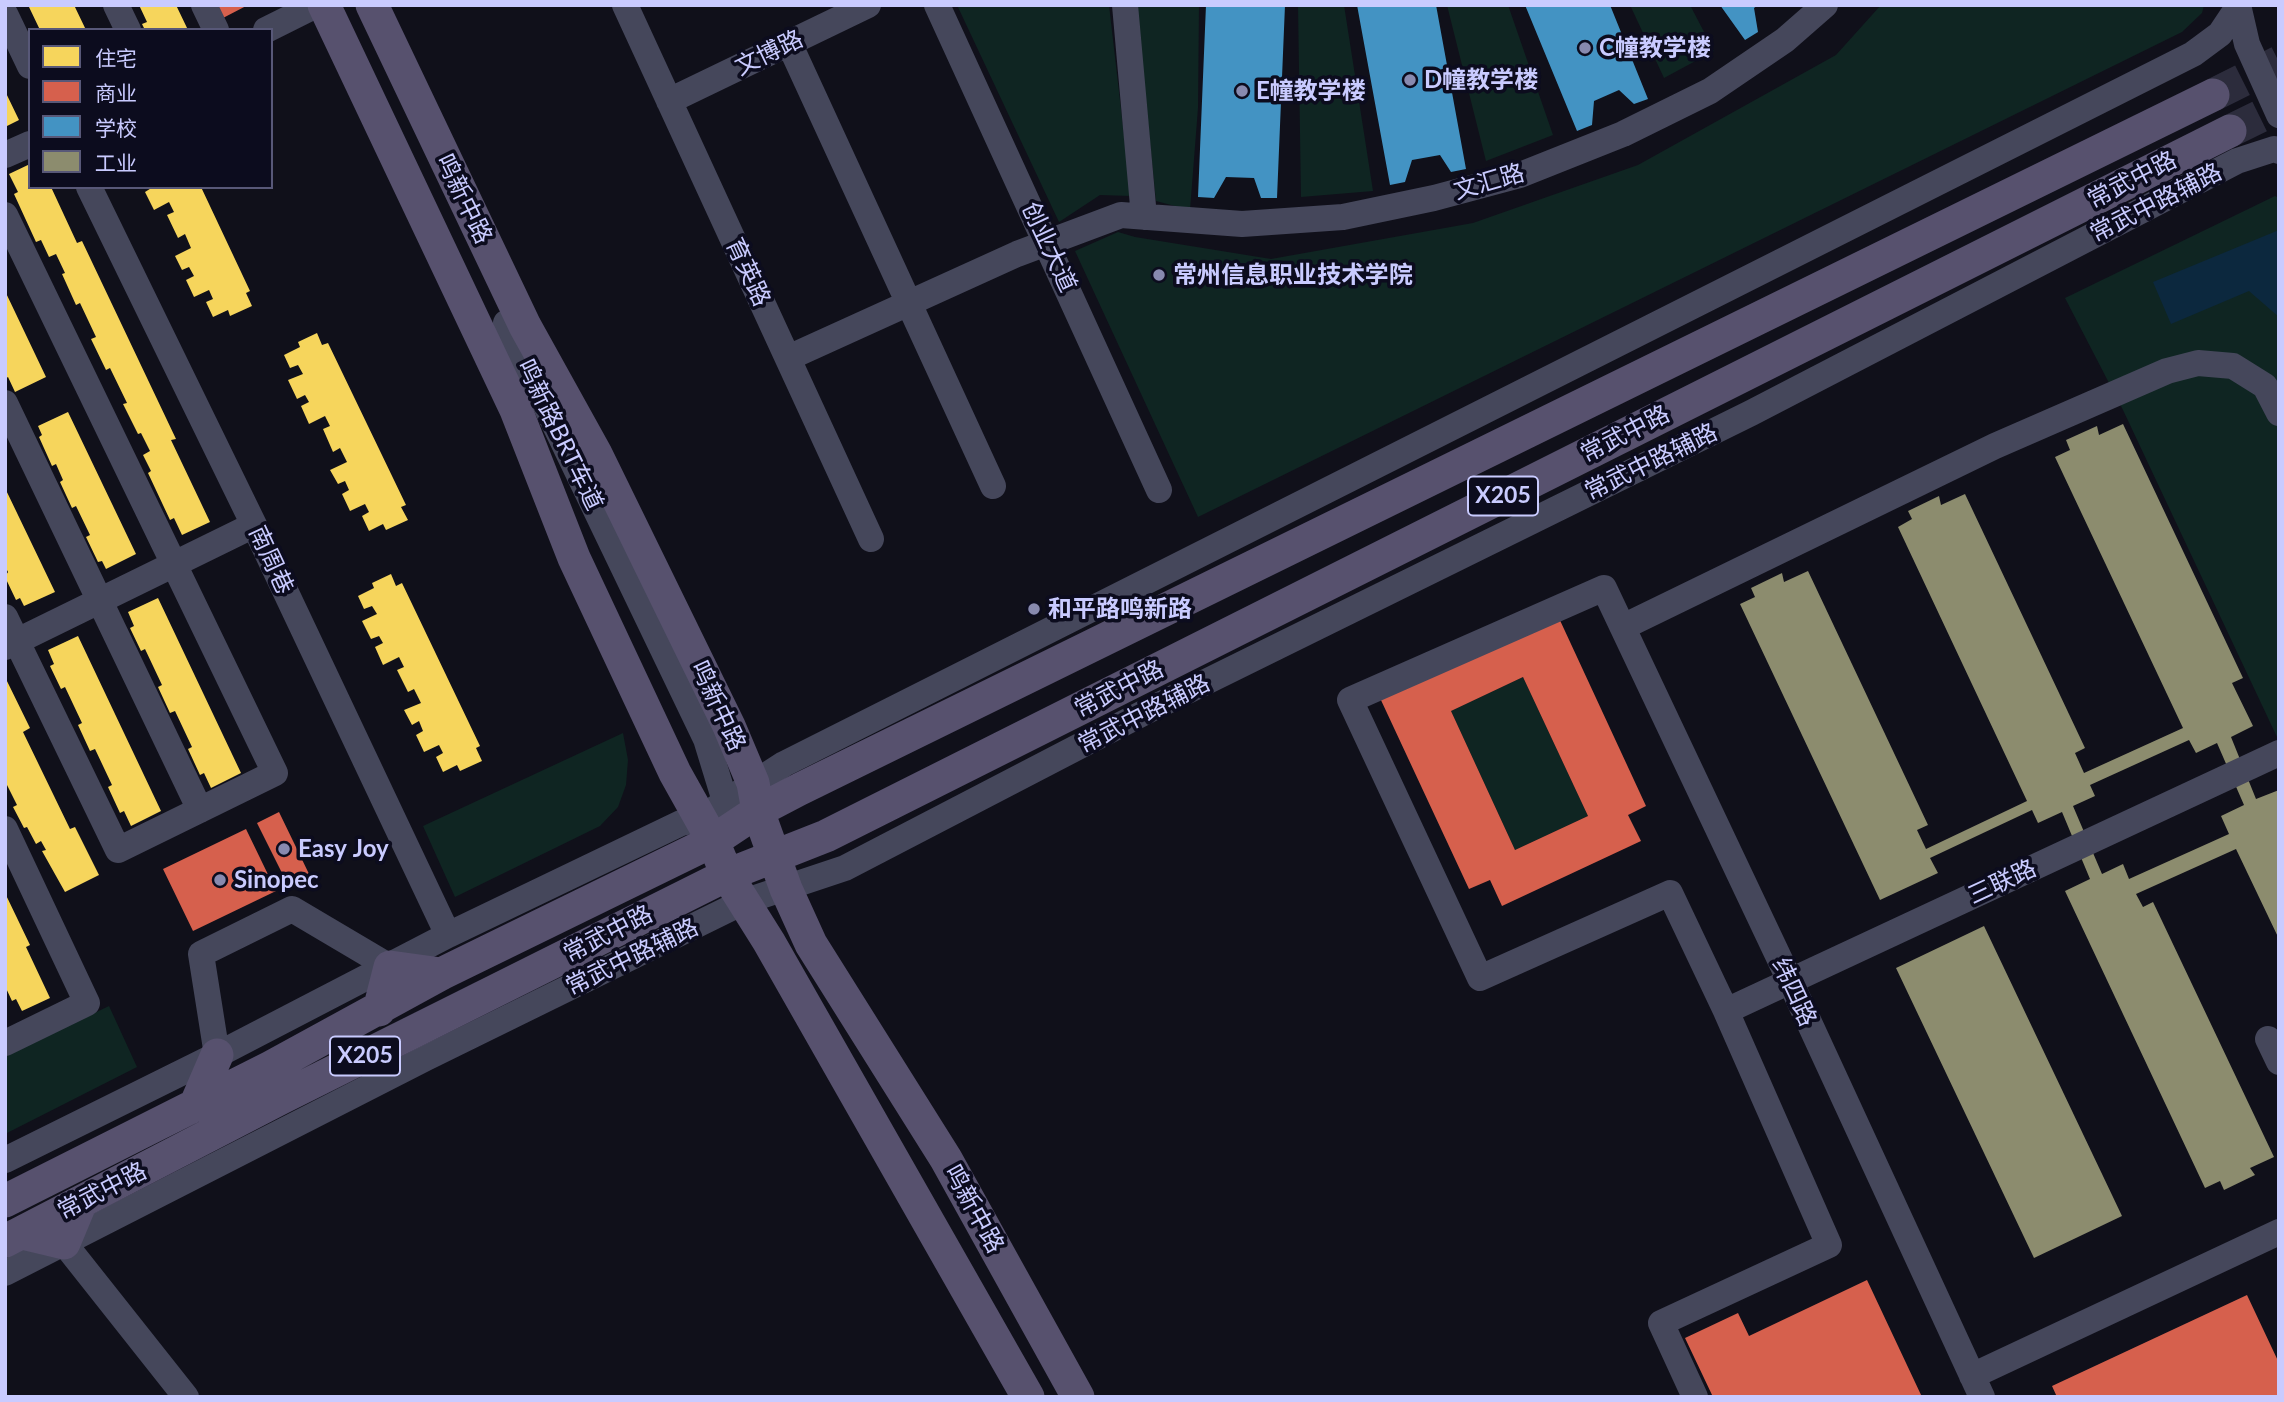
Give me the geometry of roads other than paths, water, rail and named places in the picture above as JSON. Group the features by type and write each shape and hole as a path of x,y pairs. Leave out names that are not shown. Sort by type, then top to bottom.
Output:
{"main road":[{"name":"鸣新中路","path":"324,5 516,410 575,558 653,729 711,826 735,888 769,942 1028,1397"},
{"name":"鸣新中路","path":"372,5 525,326 596,454 729,726 786,889 811,944 946,1159 1078,1397"},
{"name":"常武中路","path":"5,1201 379,1010 711,826 756,797 818,780 2213,95"},
{"name":"常武中路","path":"14,1237 281,1098 735,888 774,857 826,836 2230,131"},
{"path":"735,888 786,889"},
{"path":"379,1010 390,967 441,974"},
{"path":"195,1106 217,1055"},
{"path":"14,1237 64,1243 81,1202"}],"street":[{"path":"116,5 127,28"},
{"path":"204,5 215,28"},
{"path":"270,28 316,5"},
{"name":"鸣新路BRT车道","path":"342,5 566,476 680,727 711,826"},
{"name":"鸣新路BRT车道","path":"355,5 705,737 711,826"},
{"name":"育英路","path":"625,5 871,539"},
{"name":"文博路","path":"669,100 868,5"},
{"name":"创业大道","path":"937,5 1159,489"},
{"path":"1125,5 1144,217"},
{"name":"文汇路","path":"788,358 1046,241 1121,215 1242,224 1343,217 1434,198 1520,175 1623,134 1710,91 1785,40 1825,5"},
{"path":"756,797 784,764 2193,54 2220,34 2238,6"},
{"path":"2238,6 2248,44 2279,115"},
{"path":"5,14 28,62"},
{"path":"789,43 993,486"},
{"path":"5,155 28,145"},
{"name":"常武中路辅路","path":"786,889 845,868 1149,710 1751,413 2237,161 2274,149 2279,151"},
{"name":"南周巷","path":"90,189 254,525 448,935"},
{"path":"5,215 275,773 118,850 11,644 5,617"},
{"path":"1623,627 1995,446 2166,371 2198,363 2233,366 2265,386 2279,413"},
{"path":"8,415 200,810"},
{"path":"11,644 254,525"},
{"name":"纬四路","path":"1726,1011 1670,893 1480,978 1350,700 1604,588 1977,1386"},
{"name":"三联路","path":"1726,1011 2279,753"},
{"path":"5,1160 217,1055 448,935 681,824 711,826"},
{"path":"5,828 87,1003 7,1037"},
{"name":"常武中路辅路","path":"5,1273 414,1064 735,888"},
{"path":"217,1055 201,954 292,909 390,967"},
{"path":"1695,1397 1661,1323 1829,1245 1726,1011"},
{"path":"1977,1386 2279,1232"},
{"path":"64,1243 186,1397"}],"water":[{"path":"2279,230 2279,317 2249,291 2171,324 2153,282"}],"tunnel":[{"path":"2213,95 2279,62"},
{"path":"2230,131 2279,107"}],"place":[{"name":"C幢教学楼","path":"1585,48"},
{"name":"D幢教学楼","path":"1410,80"},
{"name":"E幢教学楼","path":"1242,91"},
{"name":"常州信息职业技术学院","path":"1159,275"},
{"name":"和平路鸣新路","path":"1034,609"},
{"name":"Easy Joy","path":"284,849"},
{"name":"Sinopec","path":"220,880"}]}
